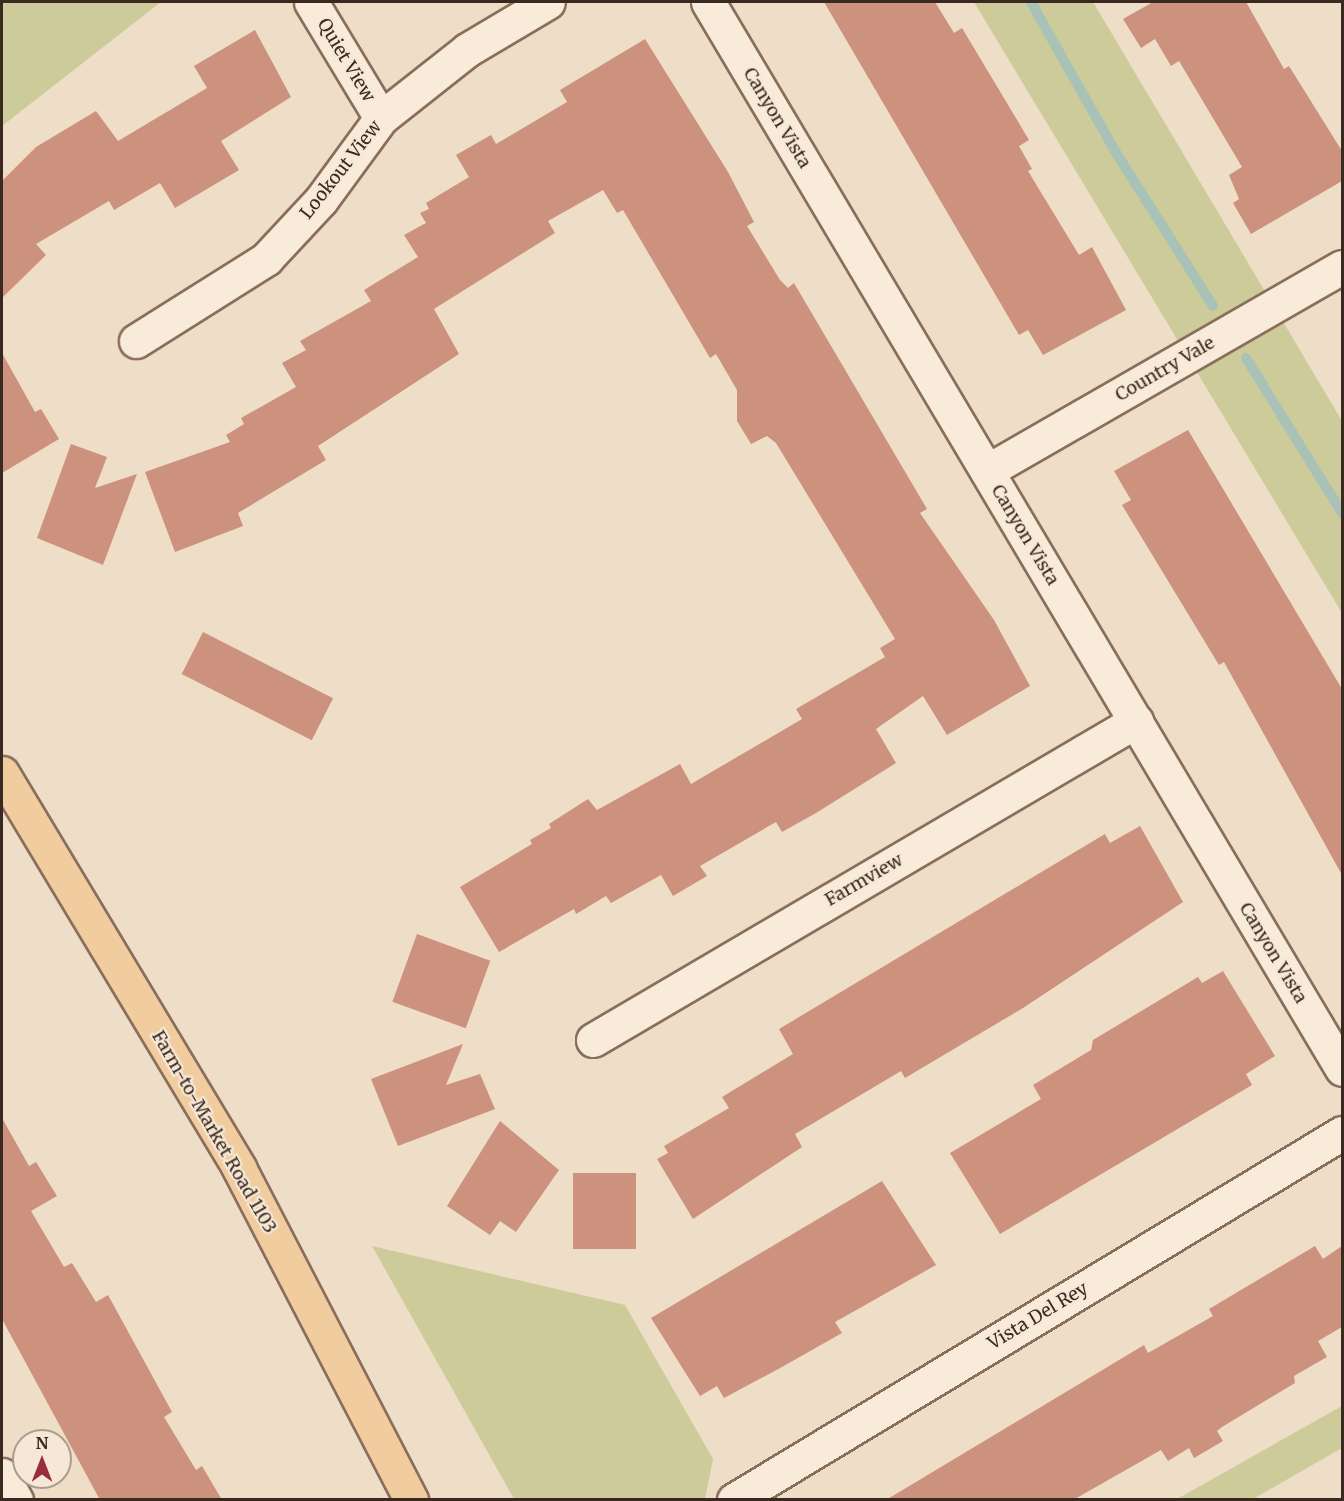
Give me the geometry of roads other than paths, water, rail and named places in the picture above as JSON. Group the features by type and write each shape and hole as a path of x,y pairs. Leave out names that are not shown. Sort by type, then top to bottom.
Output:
{"main road":[{"name":"Farm-to-Market Road 1103","path":"2,773 238,1168 411,1500"}],"street":[{"name":"Quiet View","path":"311,2 381,118"},
{"name":"Lookout View","path":"136,341 266,259 321,200 381,118 467,50 548,2"},
{"name":"Canyon Vista","path":"708,2 1342,1069"},
{"name":"Country Vale","path":"987,471 1342,267"},
{"name":"Farmview","path":"593,1040 1136,721"},
{"name":"Vista Del Rey","path":"734,1500 1342,1133"},
{"path":"2,1474 16,1500"}],"waterway":[{"path":"1031,2 1115,151 1213,306"},
{"path":"1246,358 1342,513"}]}
